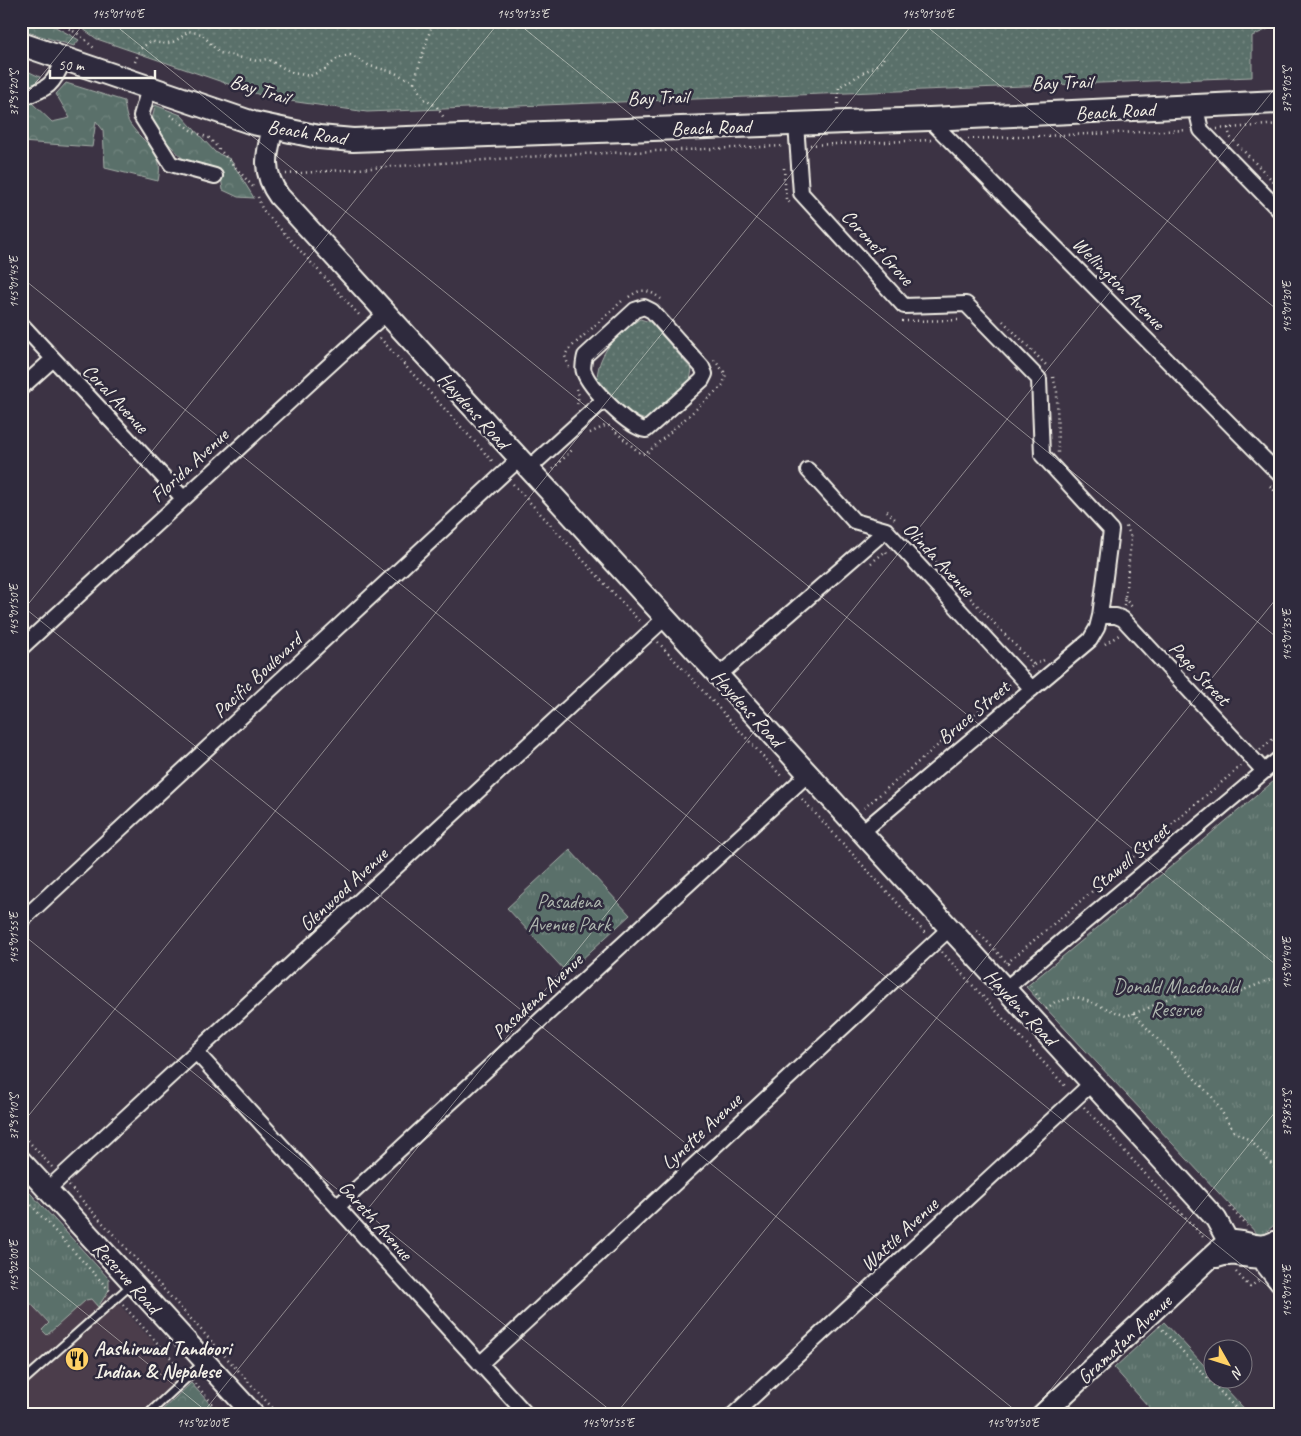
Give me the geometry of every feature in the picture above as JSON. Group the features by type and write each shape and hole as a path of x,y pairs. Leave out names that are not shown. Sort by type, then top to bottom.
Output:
{"main road":[{"name":"Beach Road","path":"21,44 64,59 146,97 273,128 336,139 403,140 796,135 929,119 1196,108 1280,102"}],"street":[{"path":"21,98 40,92 56,79 64,59"},
{"path":"146,97 141,116 171,164 214,176"},
{"path":"1196,108 1201,130 1280,211"},
{"name":"Wellington Avenue","path":"929,119 1280,476"},
{"path":"267,174 266,158 273,128"},
{"name":"Coronet Grove","path":"796,135 801,193 904,306 966,304 1039,379 1042,455 1111,530 1100,616"},
{"name":"Haydens Road","path":"267,174 279,196 1005,989 1040,1013 1092,1083 1216,1219 1228,1248"},
{"path":"644,307 652,311 702,367 705,374 702,380 646,430 630,424 604,400 584,372 585,356 635,310 644,307"},
{"name":"Florida Avenue","path":"21,648 386,313"},
{"name":"Coral Avenue","path":"21,324 52,360 183,498"},
{"path":"21,388 52,360"},
{"name":"Pacific Boulevard","path":"21,920 504,473 524,464 604,400"},
{"path":"808,470 854,522 886,530"},
{"name":"Olinda Avenue","path":"718,676 886,530 1032,689"},
{"path":"1100,616 1116,616 1123,620"},
{"name":"Bruce Street","path":"862,832 1090,640 1097,628 1100,616"},
{"name":"Glenwood Avenue","path":"54,1184 665,618"},
{"name":"Page Street","path":"1123,620 1264,771"},
{"name":"Stawell Street","path":"1005,989 1280,758"},
{"name":"Pasadena Avenue","path":"338,1207 808,774"},
{"name":"Lynette Avenue","path":"480,1364 950,929"},
{"name":"Gareth Avenue","path":"196,1052 527,1415"},
{"name":"Wattle Avenue","path":"732,1415 1092,1083"},
{"name":"Reserve Road","path":"21,1161 54,1184 133,1283 254,1415"},
{"path":"1228,1248 1243,1242 1252,1246 1271,1248 1270,1271 1280,1282"},
{"name":"Gramatan Avenue","path":"1042,1415 1206,1262 1220,1255 1228,1248"}],"lane":[{"path":"21,1383 133,1283"},
{"path":"147,1415 205,1362"}],"path":[{"path":"56,21 100,51"},
{"path":"414,82 433,21"},
{"path":"135,62 140,49 151,41 162,44 178,42 188,31 202,34 219,53 257,61 267,59 293,73 310,76 325,69 338,58 350,55 370,66 393,72 414,82 424,99 437,107 444,118 435,118"},
{"path":"847,104 838,104 838,87 878,64 884,56"},
{"path":"126,60 144,65"},
{"path":"146,97 192,131 209,138 255,189 262,209 1208,1242"},
{"path":"245,178 267,174 556,155 783,146 796,135 812,145 1201,130 1280,124"},
{"path":"1228,128 1230,137 1280,188"},
{"path":"812,145 812,153"},
{"path":"783,146 783,155"},
{"path":"784,164 786,199 792,206"},
{"path":"571,374 565,354 617,305 639,290 649,290 662,300"},
{"path":"1000,317 1046,363 1056,382 1058,453"},
{"path":"896,318 904,321 963,320"},
{"path":"587,435 605,426 609,426 641,454 648,453 723,385 726,374 713,358"},
{"path":"574,383 579,395 576,407"},
{"path":"553,469 573,448"},
{"path":"1098,650 1120,635 1123,620 1131,542 1130,534 1119,517"},
{"path":"864,569 886,551 892,558"},
{"path":"1034,665 1048,658"},
{"path":"864,808 1009,685 1003,678"},
{"path":"1007,963 1280,733"},
{"path":"1040,1013 1055,1002 1077,997 1126,1016 1194,986 1228,996 1280,976"},
{"path":"1033,983 1029,987 1040,1013"},
{"path":"1040,1013 1054,1015"},
{"path":"1133,1013 1212,1096 1234,1131 1251,1141 1280,1174"},
{"path":"21,1133 54,1184 279,1415"},
{"path":"1225,1202 1249,1228"},
{"path":"1158,1326 1242,1415"}],"shaded area":[{"path":"21,1198 186,1377 144,1415 21,1415"}],"green space":[{"path":"21,21 45,21 79,40 74,46 21,30"},
{"path":"72,21 328,21 404,25 433,21 490,24 497,21 879,21 936,26 957,21 1280,21 1280,24 1252,36 1252,77 367,112 269,98 97,39"},
{"path":"21,68 40,77 33,86 21,89"},
{"path":"66,83 124,101 130,124 152,149 159,162 158,181 105,168 103,130 96,121 92,147 21,142 21,107 32,103 52,122 70,118 56,94"},
{"path":"155,105 181,115 215,152 230,159 254,198 238,197 223,190 220,171 186,162 151,125"},
{"path":"640,319 650,322 692,370 690,380 647,420 639,418 626,409 597,378 601,359 611,344"},
{"name":"Donald Macdonald Reserve","path":"1280,776 1280,1220 1260,1237 1026,987"},
{"name":"Pasadena Avenue Park","path":"570,850 630,915 567,973 507,908"},
{"path":"21,1183 109,1279 109,1290 98,1307 91,1299 86,1300 47,1335 42,1330 49,1323 21,1293"},
{"path":"1164,1322 1204,1365 1204,1388 1225,1388 1250,1415 1156,1415 1114,1368"},
{"path":"191,1383 220,1415 162,1415 160,1412"}],"place":[{"name":"Aashirwad Tandoori Indian & Nepalese","path":"77,1359"}]}
